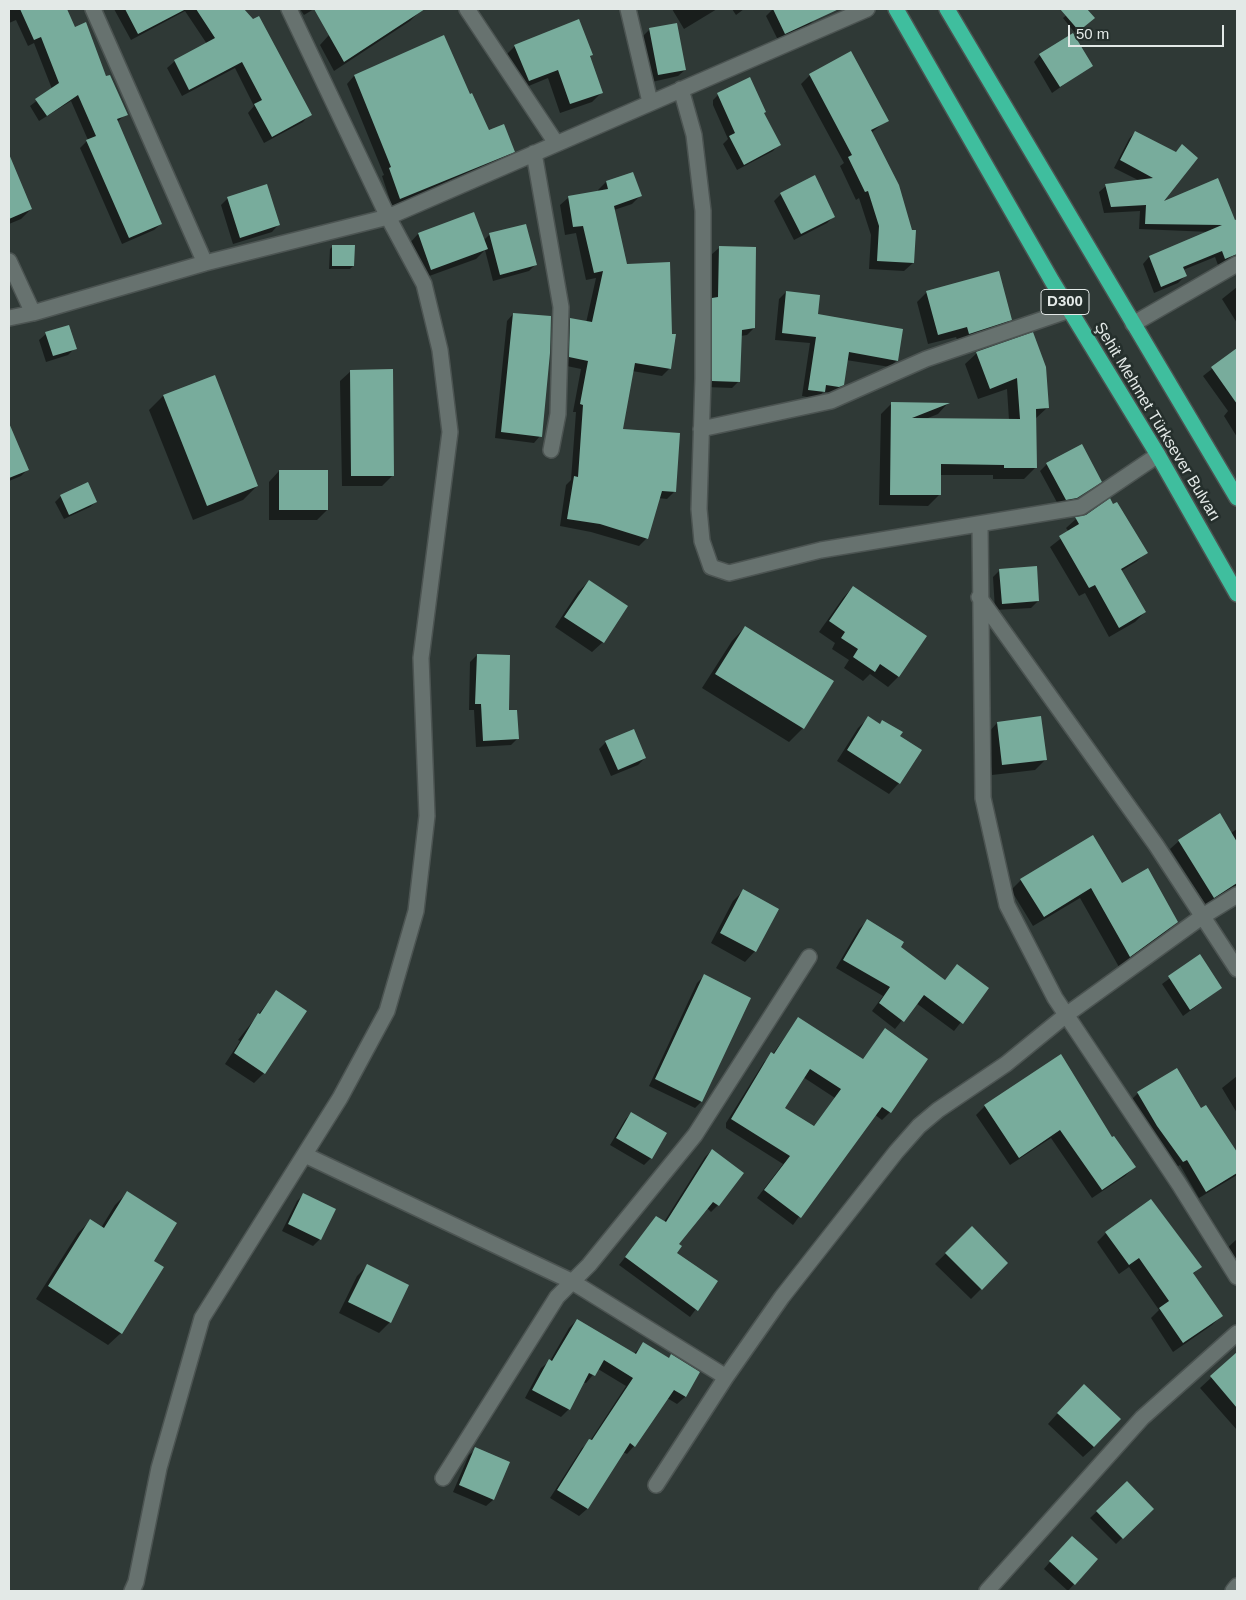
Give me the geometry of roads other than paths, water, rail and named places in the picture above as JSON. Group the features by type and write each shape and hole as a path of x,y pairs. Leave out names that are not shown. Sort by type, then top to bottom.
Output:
{"highway":[{"name":"Şehit Mehmet Türksever Bulvarı","path":"896,9 1070,310 1158,455 1237,594"},
{"name":"Şehit Mehmet Türksever Bulvarı","path":"947,9 1237,498"}],"street":[{"path":"93,9 205,263"},
{"path":"132,1591 136,1582 159,1468 202,1318 340,1098 387,1012 416,911 427,816 421,658 450,432 440,350 424,284 388,217 289,9"},
{"path":"467,9 556,143"},
{"path":"628,9 650,102"},
{"path":"9,318 33,313 205,263 388,217 867,9"},
{"path":"681,89 694,135 703,211 699,510 702,541 711,567 729,573 821,550 1081,507 1158,455"},
{"path":"534,153 561,307 558,414 551,450"},
{"path":"9,261 33,313"},
{"path":"1134,324 1237,264"},
{"path":"701,429 831,401 926,359 1070,310"},
{"path":"980,525 979,597 986,808 1007,905 1055,998 1179,1184 1237,1276"},
{"path":"979,597 1139,821 1237,969"},
{"path":"656,1485 726,1377 782,1296 896,1152 920,1126 938,1110 1006,1064 1066,1015 1203,916 1237,895"},
{"path":"443,1478 557,1297 589,1265 695,1135 809,957"},
{"path":"305,1155 571,1281 726,1377"},
{"path":"987,1591 1142,1418 1237,1333"},
{"path":"1233,1591 1237,1586"}]}
